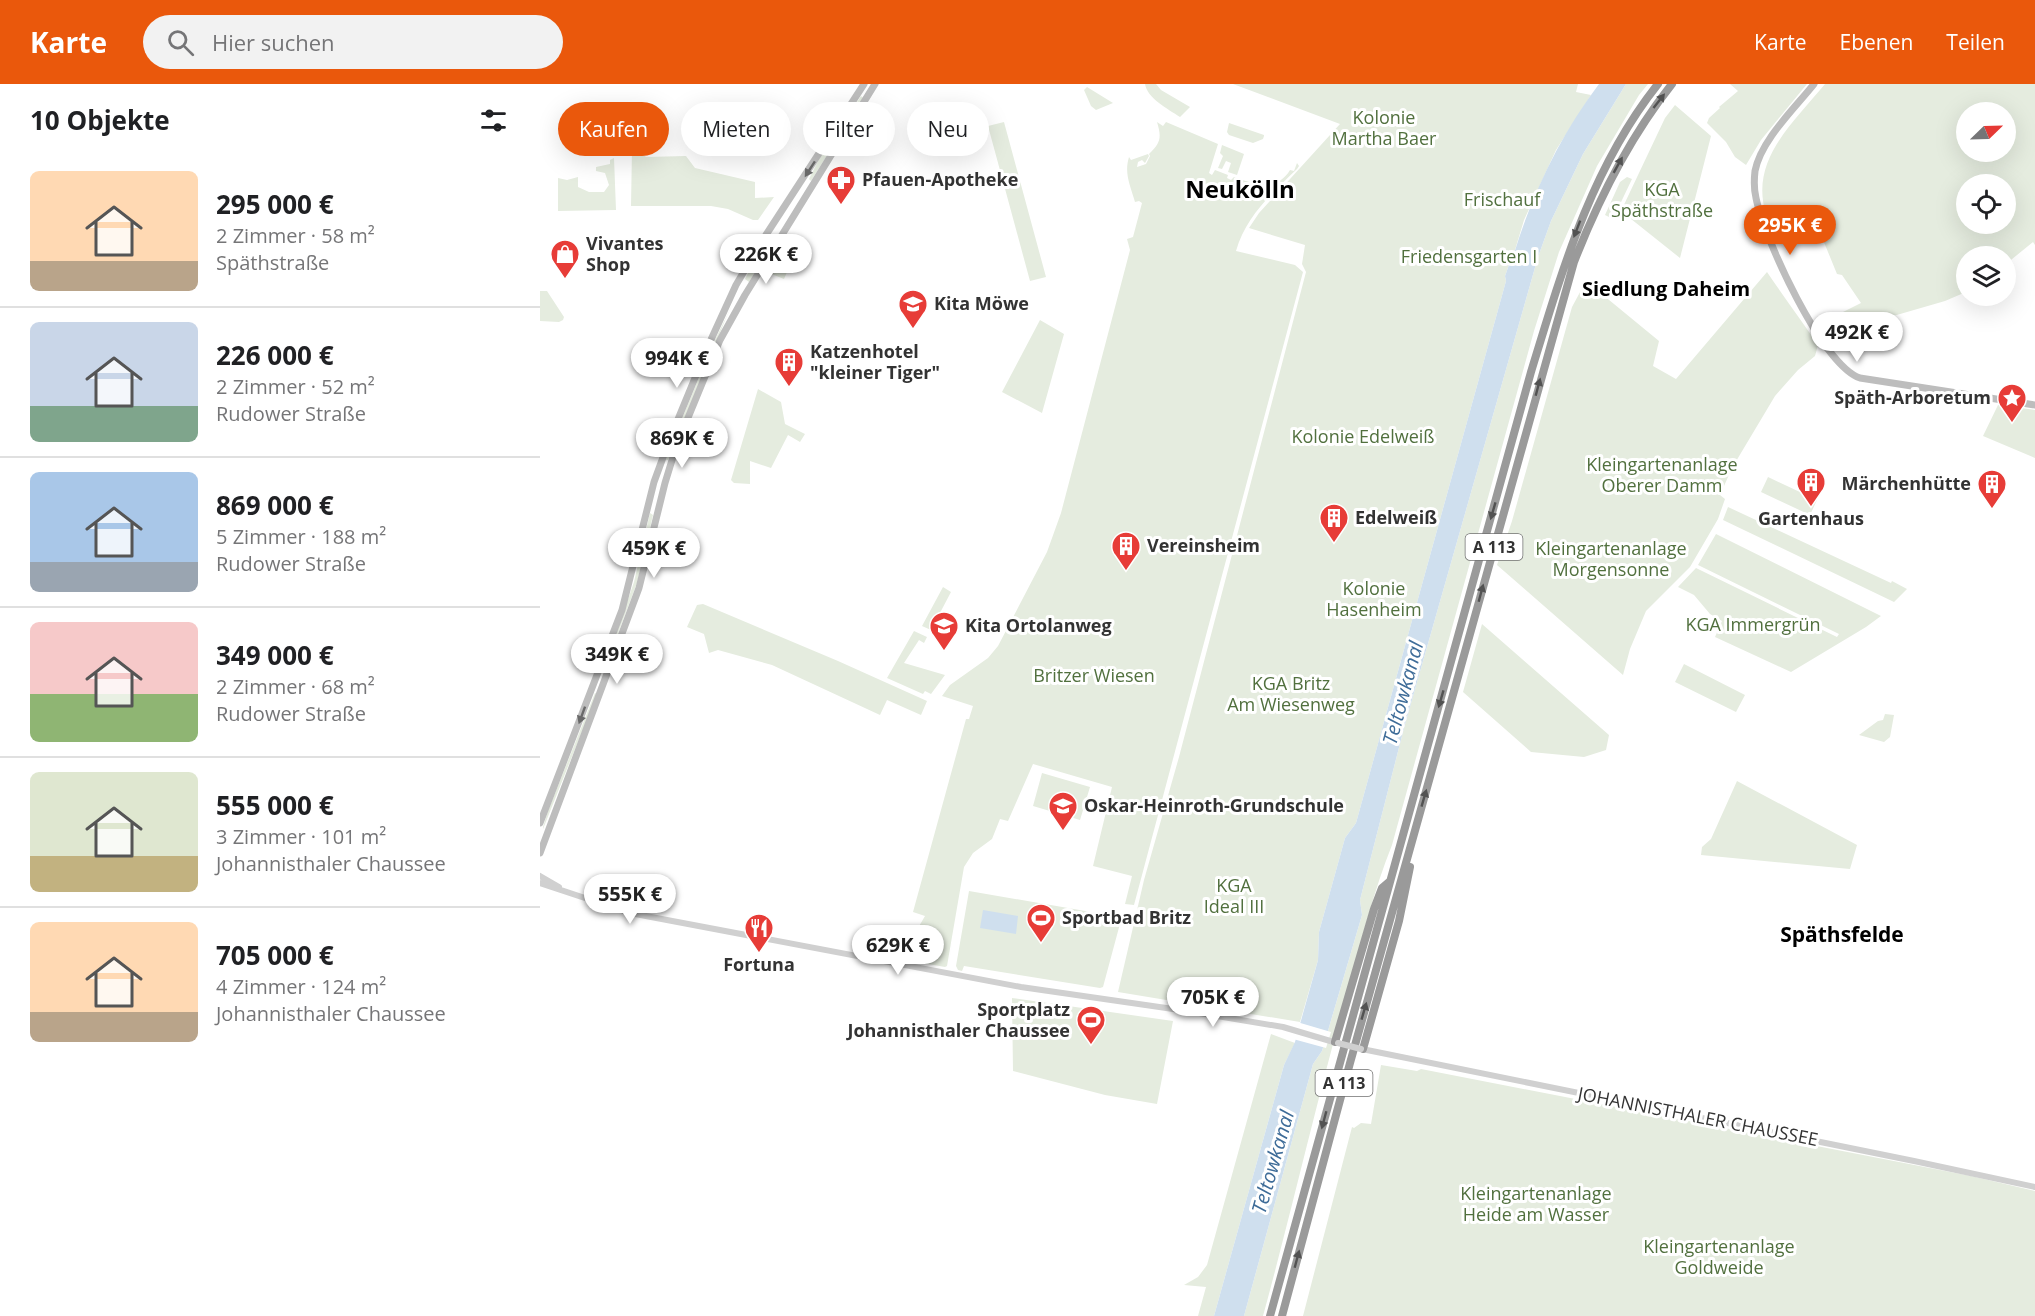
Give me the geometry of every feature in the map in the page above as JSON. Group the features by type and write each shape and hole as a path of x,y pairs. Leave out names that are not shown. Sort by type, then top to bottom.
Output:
{"highway":[{"name":"A 113","path":"1270,1316 1389,882 1564,262 1584,211 1621,139 1658,84"},
{"name":"A 113","path":"1281,1316 1574,262 1617,167 1646,118 1672,84"},
{"path":"1362,1049 1399,921 1412,860 1409,851"},
{"path":"1334,1042 1374,909 1382,888 1389,882"}],"main road":[{"path":"540,824 622,610 659,468 709,344 736,285 758,247 864,84"},
{"path":"540,853 543,833 593,716 639,588 676,447 720,339 875,84"},
{"path":"1814,84 1768,141 1760,155 1755,170 1756,199 1771,246 1814,327 1832,354 1844,369 1865,379 2035,405"}],"street":[{"path":"540,876 559,888"},
{"path":"540,883 630,913 1021,987 1187,1011 1292,1030 1334,1042"},
{"name":"JOHANNISTHALER CHAUSSEE","path":"1334,1042 2035,1187"}],"green space":[{"path":"1145,84 1156,84 1161,90 1190,107 1180,117 1154,98"},
{"path":"1233,84 1578,84 1576,92 1591,95 1556,150 1524,220 1505,276 1506,281 1356,823 1345,838 1319,932 1318,960 1300,1022 1118,992 1144,880 1179,757 1306,272 1302,264 1305,245 1249,228 1259,213 1340,124"},
{"path":"1626,84 1648,84 1639,95 1597,166 1559,252 1534,331 1392,845 1364,932 1263,1316 1244,1316 1313,1064 1322,1051 1362,915 1360,900 1404,728 1538,257 1551,221 1583,154"},
{"path":"1730,84 1807,84 1761,140 1746,165 1735,157 1726,142 1707,123 1719,107 1738,91"},
{"path":"1825,84 2035,84 2035,245 2033,242 2016,256 2016,246 1956,246 1956,296 1876,321 1831,343 1819,324 1861,303 1842,275 1837,274 1810,208 1777,234 1769,223 1762,194 1769,159 1788,128"},
{"path":"1087,87 1113,103 1096,110 1091,106 1084,90"},
{"name":"KGA Späthstraße","path":"1675,105 1711,136 1680,258 1621,211 1665,118"},
{"path":"1004,122 1046,277 1030,281 989,126"},
{"name":"Britzer Wiesen","path":"1157,122 1163,126 1166,122 1218,144 1209,173 1212,175 1215,170 1228,175 1227,178 1231,180 1234,177 1257,184 1272,184 1285,177 1290,170 1294,171 1297,163 1299,166 1297,169 1269,196 1253,216 1240,238 1236,251 1295,265 1303,272 1134,905 1125,904 1132,876 1093,866 1112,787 1033,764 1008,821 1000,819 992,839 973,853 964,867 947,966 900,959 925,916 913,912 966,719 969,719 973,706 942,696 950,685 988,658 998,646 1047,552 1061,513 1130,250 1127,239 1133,237 1142,203 1135,202 1130,185 1127,174 1129,157 1131,160 1148,154 1145,163 1142,160 1138,162 1137,167 1146,164 1150,156 1149,154 1159,139"},
{"path":"1229,123 1264,135 1263,139 1253,143 1229,135 1227,132"},
{"path":"1222,145 1244,154 1237,175 1228,172 1231,163 1226,161 1222,169 1218,168 1223,156 1220,153"},
{"path":"632,156 686,156 695,168 755,182 755,198 774,197 758,220 728,209 711,206 631,206"},
{"path":"821,156 827,156 811,181 809,179"},
{"path":"614,158 616,210 558,211 558,178 567,180 578,177 578,187 589,192 604,192 609,185 605,173 596,171 596,167 610,164 610,160"},
{"path":"1627,177 1632,179 1613,219 1605,215 1620,182"},
{"path":"763,244 770,248 749,282 745,279"},
{"path":"788,250 794,256 784,279 769,273 782,251"},
{"path":"1767,272 1818,345 1815,356 1798,370 1775,396 1732,468 1720,495 1725,499 1718,519 1690,567 1646,611 1630,649 1623,675 1497,565 1512,521 1572,307 1586,281 1659,341 1653,366 1676,379"},
{"path":"540,291 547,291 564,317 563,320 559,322 540,321"},
{"path":"736,297 668,460 666,460 713,344"},
{"path":"1040,320 1064,334 1042,413 1002,392"},
{"path":"758,389 781,402 785,424 805,434 800,442 788,435 771,468 750,461 750,484 734,483 731,480"},
{"name":"Späth-Arboretum","path":"1998,405 2035,410 2035,458 1983,436"},
{"path":"1768,477 1817,500 1810,515 1761,492"},
{"path":"1728,507 1907,589 1894,602 1723,520"},
{"path":"650,513 653,515 637,583 600,681 634,582"},
{"name":"KGA Immergrün","path":"1716,534 1881,616 1791,672 1715,637 1722,621 1710,614 1694,595 1678,587 1696,568 1837,637 1839,634 1698,565"},
{"path":"943,587 951,592 931,630 922,626"},
{"path":"703,604 927,701 921,715 887,700 880,715 772,665 718,650 709,653 704,634 687,627 697,605"},
{"path":"1482,624 1609,735 1606,750 1584,757 1531,752 1463,692"},
{"path":"914,631 927,637 924,643 919,640 904,663 945,675 931,694 925,691 923,694 887,678"},
{"path":"1684,664 1745,695 1736,712 1675,682"},
{"path":"595,693 597,694 543,829 548,811"},
{"path":"1885,714 1894,715 1890,737 1884,742 1859,735 1878,721 1883,720"},
{"path":"1042,773 1090,787 1080,820 1033,806"},
{"path":"1737,781 1857,845 1850,869 1701,855 1702,847 1711,839"},
{"name":"Sportbad Britz","path":"969,891 1120,917 1103,987 964,966 962,971 958,970 956,966"},
{"name":"Sportplatz Johannisthaler Chaussee","path":"1012,998 1173,1021 1157,1104 1105,1095 1013,1071"},
{"path":"1271,1034 1295,1043 1284,1065 1214,1316 1198,1316 1206,1287 1184,1285 1198,1277 1207,1265"},
{"path":"1381,1065 1417,1071 1421,1069 1971,1176 2035,1191 2035,1316 1303,1316 1352,1127 1361,1123 1371,1124"}],"water":[{"name":"Teltowkanal","path":"1599,84 1626,84 1583,154 1551,221 1538,257 1404,728 1360,900 1362,915 1322,1051 1313,1064 1244,1316 1214,1316 1284,1065 1295,1042 1318,960 1319,932 1345,838 1356,823 1506,281 1505,276 1537,190 1571,125"},
{"path":"983,910 1018,916 1016,934 980,928"}],"pier":[{"path":"1297,1022 1331,1032 1326,1048 1293,1039"}],"place":[{"name":"Pfauen-Apotheke","path":"841,206"},
{"name":"Vivantes Shop","path":"565,280"},
{"name":"Kita Möwe","path":"913,330"},
{"name":"Katzenhotel \"kleiner Tiger\"","path":"789,388"},
{"name":"Späth-Arboretum","path":"2012,424"},
{"name":"Gartenhaus","path":"1811,508"},
{"name":"Märchenhütte","path":"1992,510"},
{"name":"Edelweiß","path":"1334,544"},
{"name":"Vereinsheim","path":"1126,572"},
{"name":"Kita Ortolanweg","path":"944,652"},
{"name":"Oskar-Heinroth-Grundschule","path":"1063,832"},
{"name":"Sportbad Britz","path":"1041,944"},
{"name":"Fortuna","path":"759,954"},
{"name":"Sportplatz Johannisthaler Chaussee","path":"1091,1046"}],"district":[{"name":"Neukölln","path":"1240,190"},
{"name":"Siedlung Daheim","path":"1666,289"},
{"name":"Späthsfelde","path":"1842,935"}],"park label":[{"name":"Kolonie Martha Baer","path":"1384,128"},
{"name":"Frischauf","path":"1502,200"},
{"name":"Friedensgarten I","path":"1469,257"},
{"name":"Kolonie Edelweiß","path":"1363,437"},
{"name":"Kleingartenanlage Oberer Damm","path":"1662,475"},
{"name":"Kleingartenanlage Morgensonne","path":"1611,559"},
{"name":"Kolonie Hasenheim","path":"1374,599"},
{"name":"KGA Britz Am Wiesenweg","path":"1291,694"},
{"name":"KGA Ideal III","path":"1234,896"},
{"name":"Kleingartenanlage Heide am Wasser","path":"1536,1204"},
{"name":"Kleingartenanlage Goldweide","path":"1719,1257"}]}
